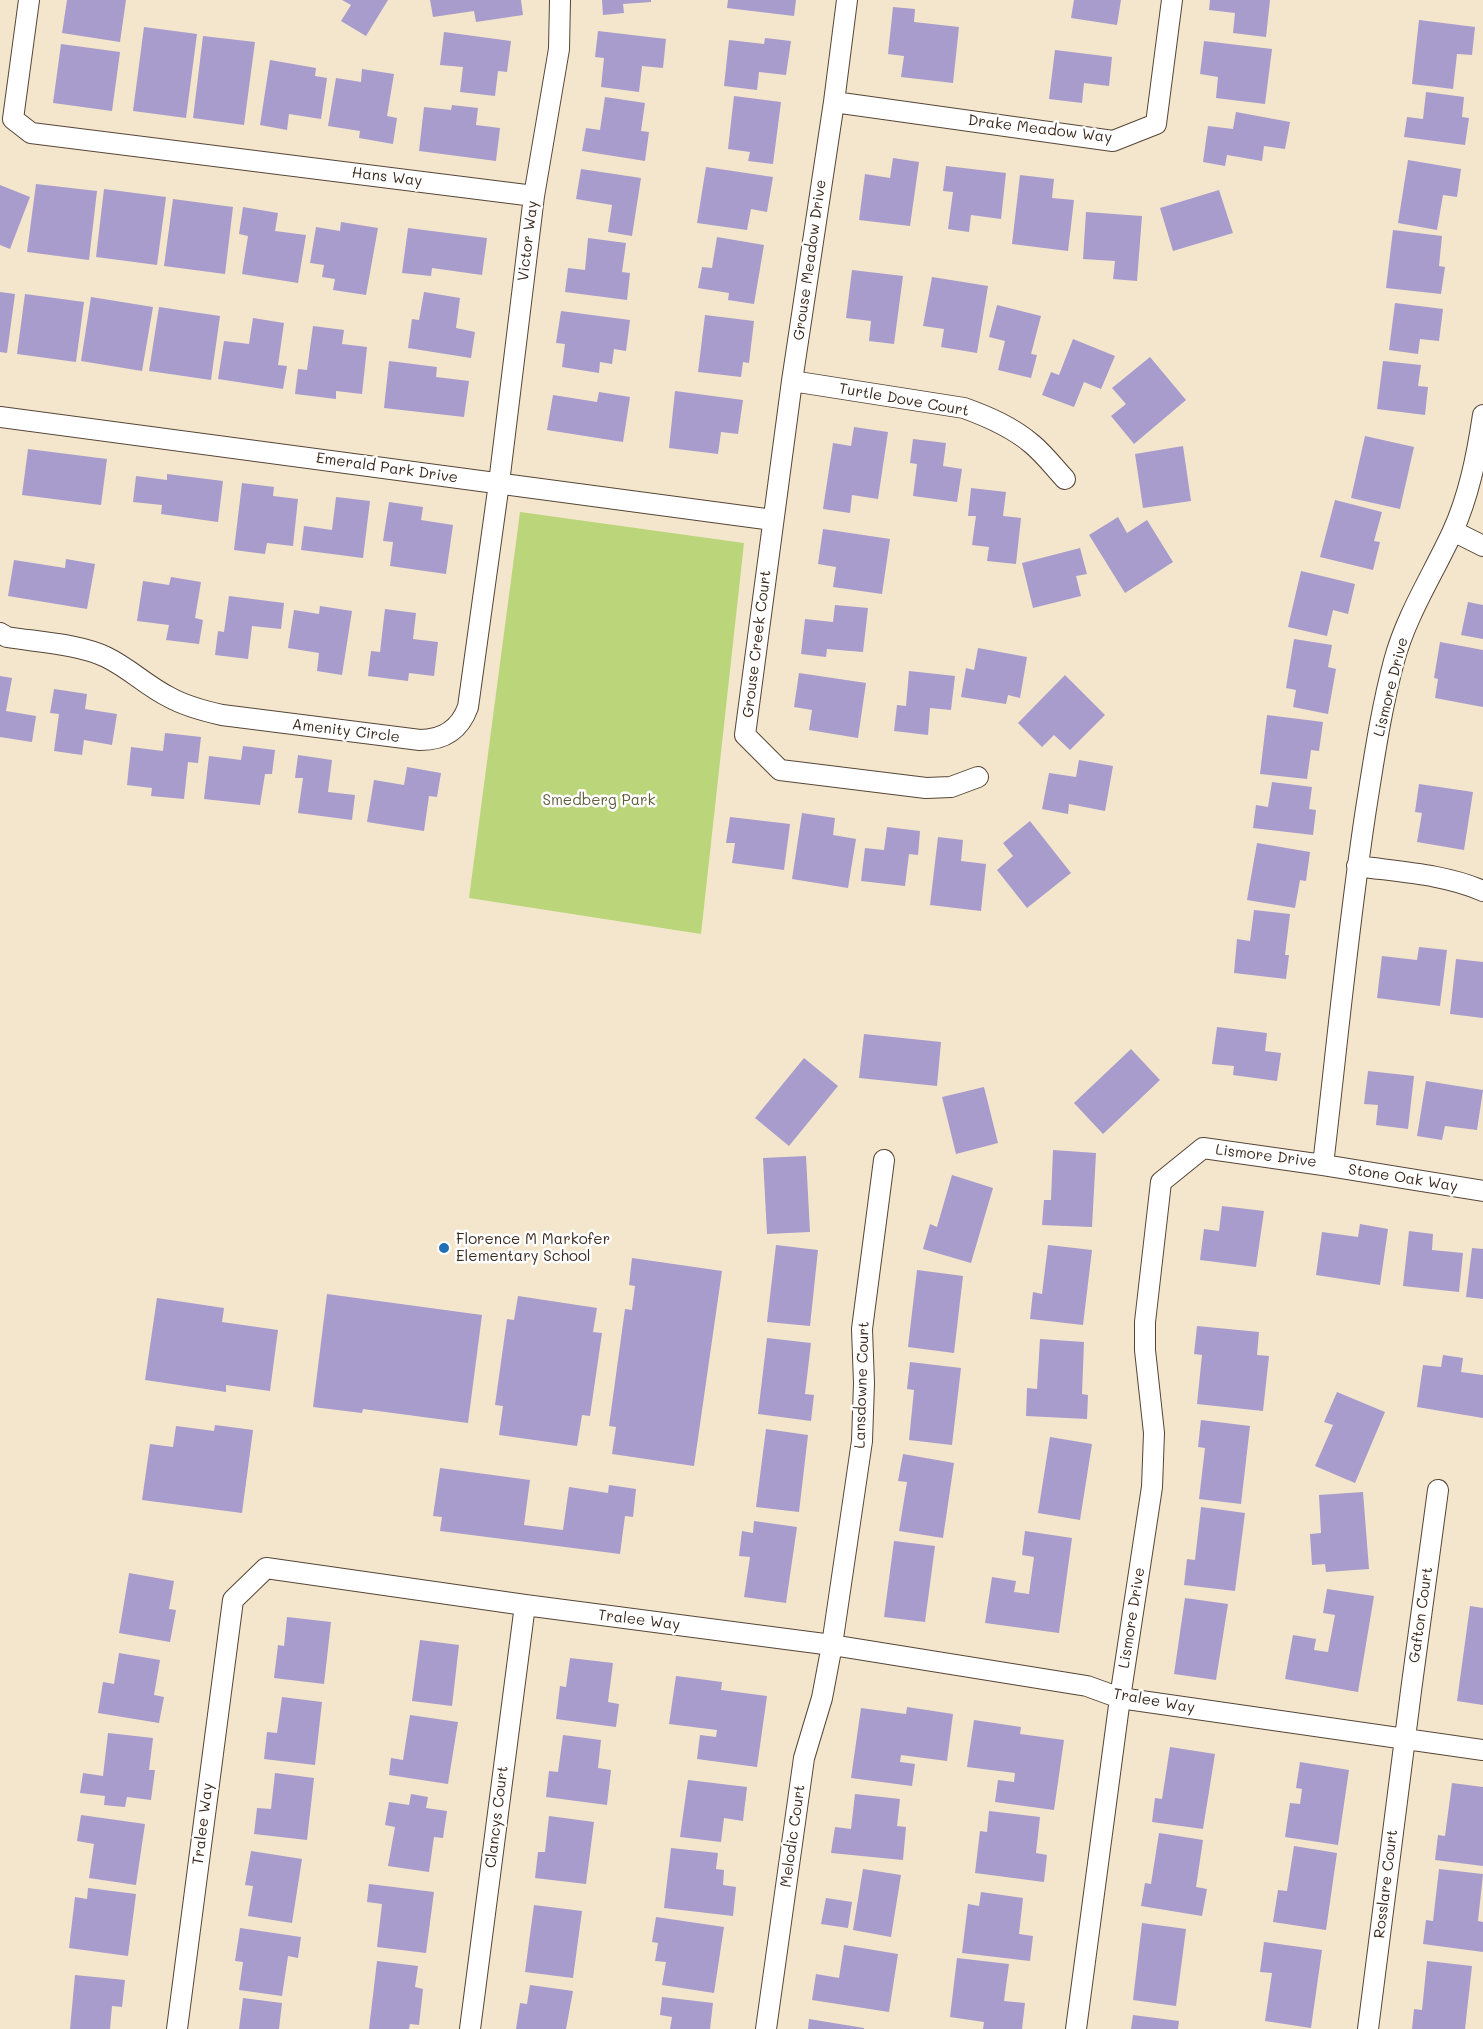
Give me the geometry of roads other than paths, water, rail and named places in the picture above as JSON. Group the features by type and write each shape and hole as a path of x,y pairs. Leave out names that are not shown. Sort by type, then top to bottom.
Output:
{"street":[{"name":"Hans Way","path":"28,0 13,119 31,133 534,196"},
{"name":"Victor Way","path":"499,483 534,196 559,49 560,0"},
{"name":"Grouse Meadow Drive","path":"773,520 847,0"},
{"name":"Drake Meadow Way","path":"834,102 1113,141 1156,124 1172,0"},
{"name":"Turtle Dove Court","path":"792,381 964,408 1012,429 1034,445 1065,479"},
{"name":"Lismore Drive","path":"1076,2029 1153,1469 1154,1433 1144,1350 1145,1322 1161,1182 1203,1148 1323,1165 1357,866 1381,716 1395,659 1416,604 1453,531 1475,462 1483,415"},
{"name":"Emerald Park Drive","path":"0,417 773,520"},
{"name":"Amenity Circle","path":"0,633 7,637 79,649 104,656 127,668 170,698 222,716 432,740 445,736 457,727 468,707 499,483"},
{"name":"Grouse Creek Court","path":"773,520 745,735 780,770 926,788 951,787 978,777"},
{"path":"1453,531 1483,546"},
{"path":"1357,866 1437,877 1462,882 1483,891"},
{"name":"Lansdowne Court","path":"832,1646 862,1442 864,1383 862,1329 884,1160"},
{"name":"Stone Oak Way","path":"1323,1165 1483,1191"},
{"name":"Gafton Court","path":"1405,1740 1438,1491"},
{"name":"Tralee Way","path":"177,2029 232,1600 266,1568 832,1646 1087,1686 1120,1698 1483,1750"},
{"name":"Clancys Court","path":"470,2029 525,1605"},
{"name":"Melodic Court","path":"766,2029 804,1758 822,1698 832,1646"},
{"name":"Rosslare Court","path":"1368,2029 1405,1740"}],"place":[{"name":"Florence M Markofer Elementary School","path":"444,1248"}],"park label":[{"name":"Smedberg Park","path":"599,800"}]}
